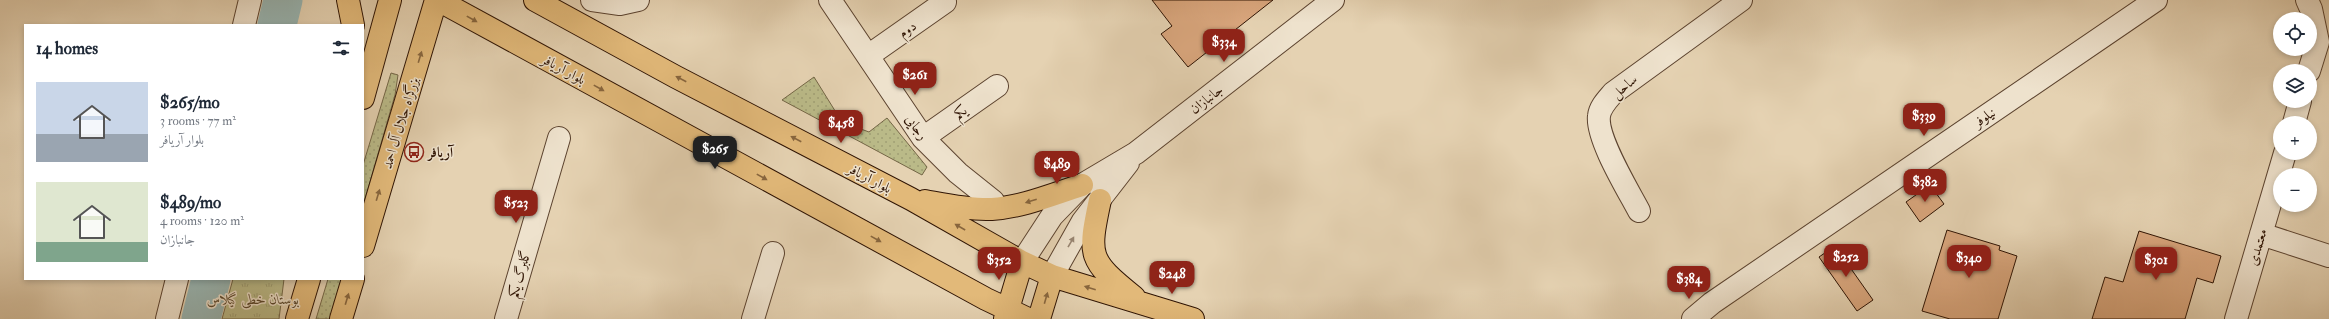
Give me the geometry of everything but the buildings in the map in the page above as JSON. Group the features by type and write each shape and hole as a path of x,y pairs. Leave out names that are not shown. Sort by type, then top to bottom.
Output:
{"main road":[{"path":"348,0 353,24"},
{"path":"364,94 390,0"},
{"name":"بزرگراه جلال آل احمد","path":"364,243 437,0"},
{"name":"بلوار آریافر","path":"437,0 1006,315 1028,319"},
{"name":"بلوار آریافر","path":"535,0 676,77 911,199 1022,262 1052,276 1193,319"},
{"path":"911,199 966,208 992,209 1026,203 1082,185"},
{"path":"1100,200 1092,238 1096,259 1116,283 1141,303"},
{"path":"1006,315 1022,262"},
{"path":"1039,319 1052,276"},
{"path":"297,319 309,280"},
{"path":"341,319 353,280"}],"street":[{"path":"244,24 250,0"},
{"path":"592,0 629,2"},
{"name":"رجایی","path":"830,0 923,138 958,173 993,200"},
{"name":"جانبازان","path":"1022,262 1052,216 1082,185 1136,153 1333,0"},
{"name":"ساحل","path":"1639,211 1604,142 1598,125 1600,110 1613,92 1741,0"},
{"name":"نیلوفر","path":"1693,319 1710,311 2156,0"},
{"path":"2307,0 2311,9 2318,42 2311,64"},
{"name":"دوم","path":"868,56 945,2"},
{"name":"یکم","path":"923,138 997,86"},
{"name":"گلبرگ یکم","path":"506,319 559,138"},
{"name":"جانبازان","path":"1052,276 1083,221 1136,153"},
{"name":"معتمدی","path":"2236,319 2283,160"},
{"path":"2261,234 2329,256"},
{"path":"753,319 773,252"},
{"path":"167,319 177,280"}],"green space":[{"path":"391,73 398,75 395,95 364,203 364,162"},
{"path":"814,77 842,122 869,132 887,118 927,167 922,175 782,100"},
{"name":"بوستان خطی گیلاس","path":"233,280 284,280 279,319 222,319"},
{"path":"328,280 342,280 331,319 316,319"}],"waterway":[{"path":"277,24 283,0"},
{"path":"201,319 211,280"}],"place":[{"name":"آریافر","path":"414,152"}]}
